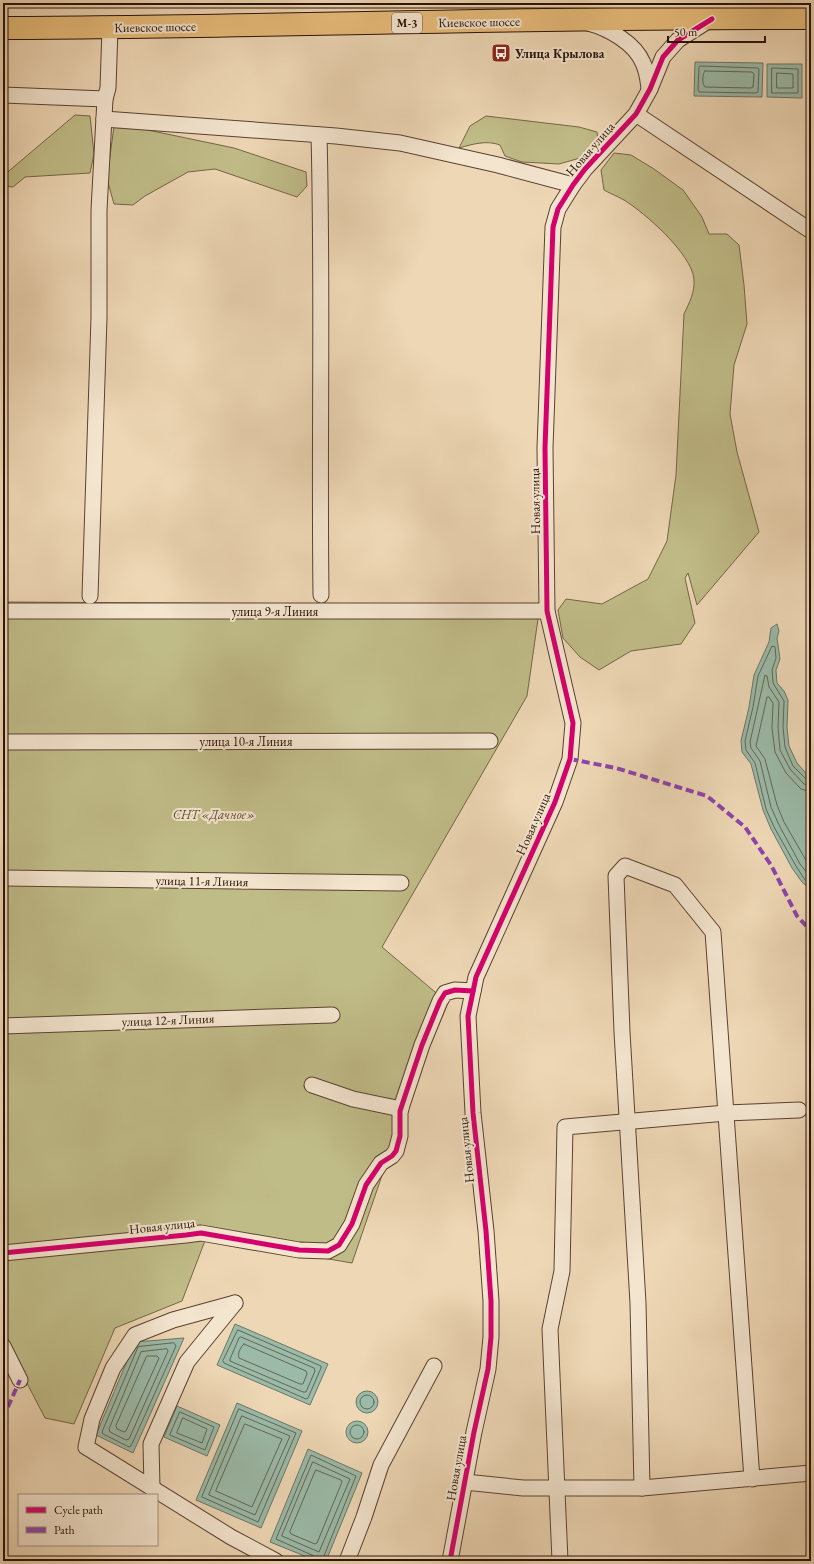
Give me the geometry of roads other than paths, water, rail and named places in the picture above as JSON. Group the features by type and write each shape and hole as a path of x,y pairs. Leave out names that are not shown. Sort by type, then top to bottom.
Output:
{"highway":[{"name":"Киевское шоссе","path":"3,28 110,28 577,20 806,19"}],"street":[{"name":"Новая улица","path":"450,1561 488,1369 491,1338 491,1301 486,1231 473,1113 468,1016 476,977 555,802 570,759 573,723 547,611 545,448 551,243 553,227 558,209 573,185 585,169 636,114 650,89 662,57 678,40 712,19"},
{"path":"577,20 604,29 634,49 643,62 650,89"},
{"path":"90,596 99,326 99,210 105,99 108,88 110,28"},
{"path":"3,95 105,99"},
{"path":"636,114 811,231"},
{"path":"104,119 319,135 400,143 498,165 573,185"},
{"path":"319,135 321,311 321,595"},
{"name":"улица 9-я Линия","path":"3,611 547,611"},
{"name":"улица 10-я Линия","path":"3,742 490,741"},
{"path":"642,1488 638,1303 616,876 625,866 675,885 714,932 752,1479"},
{"name":"улица 11-я Линия","path":"3,878 401,883"},
{"name":"Новая улица","path":"3,1253 186,1235 201,1232 299,1250 328,1251 339,1245 352,1224 366,1186 381,1163 392,1156 396,1150 400,1136 401,1109 422,1045 440,1001 445,993 455,990 473,991"},
{"name":"улица 12-я Линия","path":"3,1026 332,1015"},
{"path":"312,1085 353,1099 401,1109"},
{"path":"560,1561 550,1329 562,1271 565,1127 726,1113 799,1110"},
{"path":"152,1488 151,1444 184,1369 235,1303 173,1320 135,1334 113,1368 92,1419 86,1447 152,1488 231,1537 276,1561"},
{"path":"3,1346 20,1380"},
{"path":"347,1561 364,1517 381,1465 434,1366"},
{"path":"465,1482 523,1488 642,1488 811,1473"}],"water":[{"path":"695,62 763,63 762,97 694,96"},
{"path":"767,64 802,64 802,98 767,97"},
{"path":"777,624 779,631 777,638 780,659 776,670 777,683 784,691 788,700 787,727 789,746 797,763 811,779 811,890 802,882 792,868 771,829 763,810 751,764 742,752 741,741 749,707 754,675 769,642 771,628"},
{"path":"235,1324 328,1364 310,1405 217,1365"},
{"path":"184,1338 133,1453 96,1435 135,1342"},
{"path":"367,1391 375,1394 378,1402 375,1410 367,1413 359,1410 356,1402 359,1394"},
{"path":"237,1403 302,1431 261,1528 196,1500"},
{"path":"177,1406 220,1425 207,1456 164,1437"},
{"path":"357,1421 361,1422 367,1428 367,1436 361,1442 357,1443 353,1442 347,1436 346,1432 347,1428 353,1422"},
{"path":"308,1449 362,1473 326,1561 317,1561 270,1542"}],"place":[{"name":"Улица Крылова","path":"501,53"}],"park label":[{"name":"СНТ «Дачное»","path":"214,814"}]}
